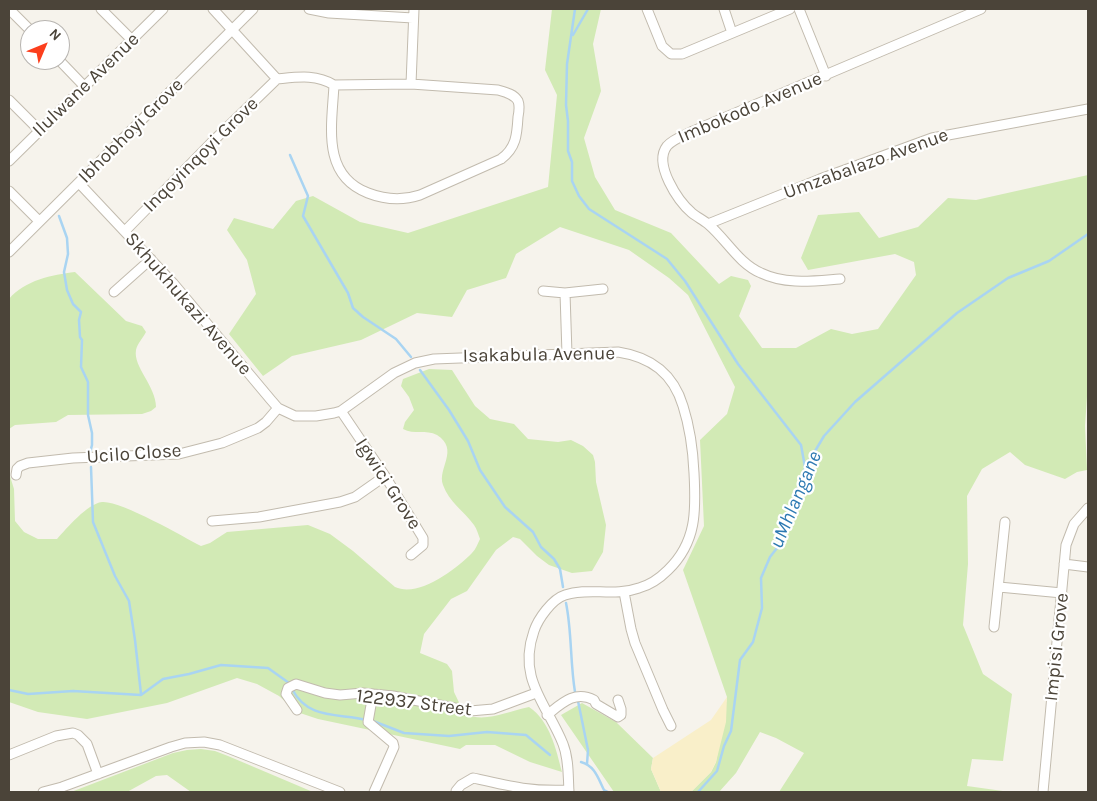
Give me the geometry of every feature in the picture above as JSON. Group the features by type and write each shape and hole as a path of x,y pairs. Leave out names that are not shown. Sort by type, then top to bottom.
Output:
{"street":[{"path":"9,9 20,20"},
{"path":"100,9 132,40"},
{"name":"Ilulwane Avenue","path":"9,161 163,9"},
{"path":"213,9 277,79 311,76 326,80 334,85 411,84 504,92 515,98 519,106 515,142 508,154 501,159 420,195 406,199 391,200 376,197 353,186 344,178 338,168 331,137 334,85"},
{"name":"Ibhobhoyi Grove","path":"9,252 253,9"},
{"path":"309,9 329,13 414,13 411,84"},
{"path":"647,9 659,40 666,51 675,55 682,54 790,9"},
{"path":"724,9 732,33"},
{"path":"799,9 826,76"},
{"name":"Imbokodo Avenue","path":"840,278 800,282 782,280 750,267 708,224 693,214 681,202 673,189 663,160 667,146 693,131 980,9"},
{"path":"69,70 84,86"},
{"name":"Inqoyinqoyi Grove","path":"125,231 277,79"},
{"path":"9,100 39,130"},
{"name":"Umzabalazo Avenue","path":"708,224 820,179 932,138 1088,109"},
{"name":"Skhukhukazi Avenue","path":"78,183 174,283 278,408"},
{"path":"9,191 39,221"},
{"path":"114,292 151,259"},
{"path":"543,292 603,289"},
{"path":"565,292 567,354"},
{"name":"Isakabula Avenue","path":"278,408 295,416 316,416 341,411 394,373 426,360 458,357 618,352 632,354 655,364 667,376 682,402 689,425 696,499 690,539 683,553 663,575 646,586 624,592 563,595 545,611 534,631 529,656 530,670 536,693 564,746 567,757 569,791"},
{"name":"Ucilo Close","path":"16,476 20,466 28,463 73,458 178,454 222,443 258,428 278,408"},
{"name":"Igwici Grove","path":"341,411 423,538 423,545 411,555"},
{"path":"212,521 259,517 340,502 364,491 384,476"},
{"name":"Impisi Grove","path":"1042,792 1066,545 1069,532 1088,508"},
{"path":"994,627 1005,522"},
{"path":"1064,564 1088,567"},
{"path":"999,588 1062,593"},
{"path":"624,592 630,629 671,726"},
{"name":"122937 Street","path":"297,710 286,694 288,688 296,684 325,693 393,696 470,711 493,709 536,693"},
{"path":"373,694 369,719 394,746 374,792"},
{"path":"547,715 573,697 585,695 618,717 621,713 618,700"},
{"path":"9,755 56,736 73,733 78,735 87,744 98,774"},
{"path":"43,792 171,747 185,743 204,742 233,749 340,792"},
{"path":"456,791 460,785 473,778 520,789 569,791"}],"green space":[{"path":"552,9 601,9 593,44 601,91 584,138 595,177 615,210 671,233 719,284 731,276 748,280 751,286 739,316 762,348 796,348 831,329 852,334 878,329 916,275 914,262 895,254 808,270 801,258 818,215 859,212 879,238 918,227 948,198 976,200 1088,175 1088,382 1085,426 1087,470 1077,472 1065,479 1025,465 1010,452 982,469 967,496 968,564 963,625 983,674 1012,694 1003,761 972,759 967,786 1010,792 779,792 804,753 760,732 736,773 719,792 691,792 711,772 716,762 727,697 683,570 704,526 700,440 727,414 735,387 688,295 669,278 629,250 560,227 516,254 506,278 467,290 452,317 417,313 361,340 292,356 263,376 229,334 256,294 247,260 227,230 234,218 273,229 296,201 313,196 360,222 408,233 548,187 557,95 545,70"},
{"path":"75,272 126,321 142,326 146,332 136,350 136,356 155,399 156,407 142,414 68,415 56,422 15,425 9,429 9,299 31,283 48,277"},
{"path":"429,369 452,370 475,406 490,419 514,424 528,439 558,442 571,440 583,446 593,455 596,482 606,525 603,552 592,571 572,573 549,565 520,539 513,537 496,550 467,591 451,599 424,634 420,653 447,664 452,671 454,692 465,715 474,717 497,716 529,707 547,728 562,772 530,762 495,745 466,745 460,749 318,719 297,712 279,696 257,684 237,678 167,703 87,719 38,712 9,702 9,473 14,489 15,521 24,532 38,539 57,539 90,507 102,502 111,503 136,512 201,546 210,543 227,532 308,525 330,534 395,587 415,589 436,580 457,567 476,548 480,539 474,525 453,501 443,485 442,479 447,453 444,441 433,433 411,432 403,429 405,422 414,410 409,397 401,386 403,379"},
{"path":"582,703 616,722 653,758 651,769 661,792 614,792 561,715"},
{"path":"201,749 215,751 313,792 191,792 167,775 156,776 127,792 71,792 173,753"}],"sand":[{"path":"727,697 726,722 716,762 711,772 691,792 661,792 651,769 653,758 711,720"}],"waterway":[{"path":"575,9 567,64 566,105 568,151 572,162 572,181 579,196 589,209 667,259 685,281 738,364 801,445 805,467"},
{"path":"573,35 588,9"},
{"path":"290,155 308,196 303,216 348,293 353,308 396,339 411,357"},
{"path":"59,216 67,238 68,254 64,272 67,290 73,304 81,312 79,320 80,337 82,340 81,367 88,382 88,415 92,433 90,453"},
{"name":"uMhlangane","path":"698,792 717,771 724,746 731,731 740,660 753,642 762,608 761,578 770,557 777,548 805,468 824,436 855,402 957,313 1008,278 1049,261 1088,234"},
{"path":"420,370 449,410 468,441 480,470 505,507 533,532 541,547 554,559 560,569 563,587"},
{"path":"91,467 93,522 115,576 129,601 141,694"},
{"path":"566,603 575,692"},
{"path":"9,690 28,694 73,691 141,695 163,679 221,665 268,668 289,683"},
{"path":"292,689 306,706 315,711 367,720"},
{"path":"578,701 588,750 587,764"},
{"path":"373,721 404,733 449,736 487,732 526,735 550,755"},
{"path":"581,762 593,769 604,790 608,792"}]}
